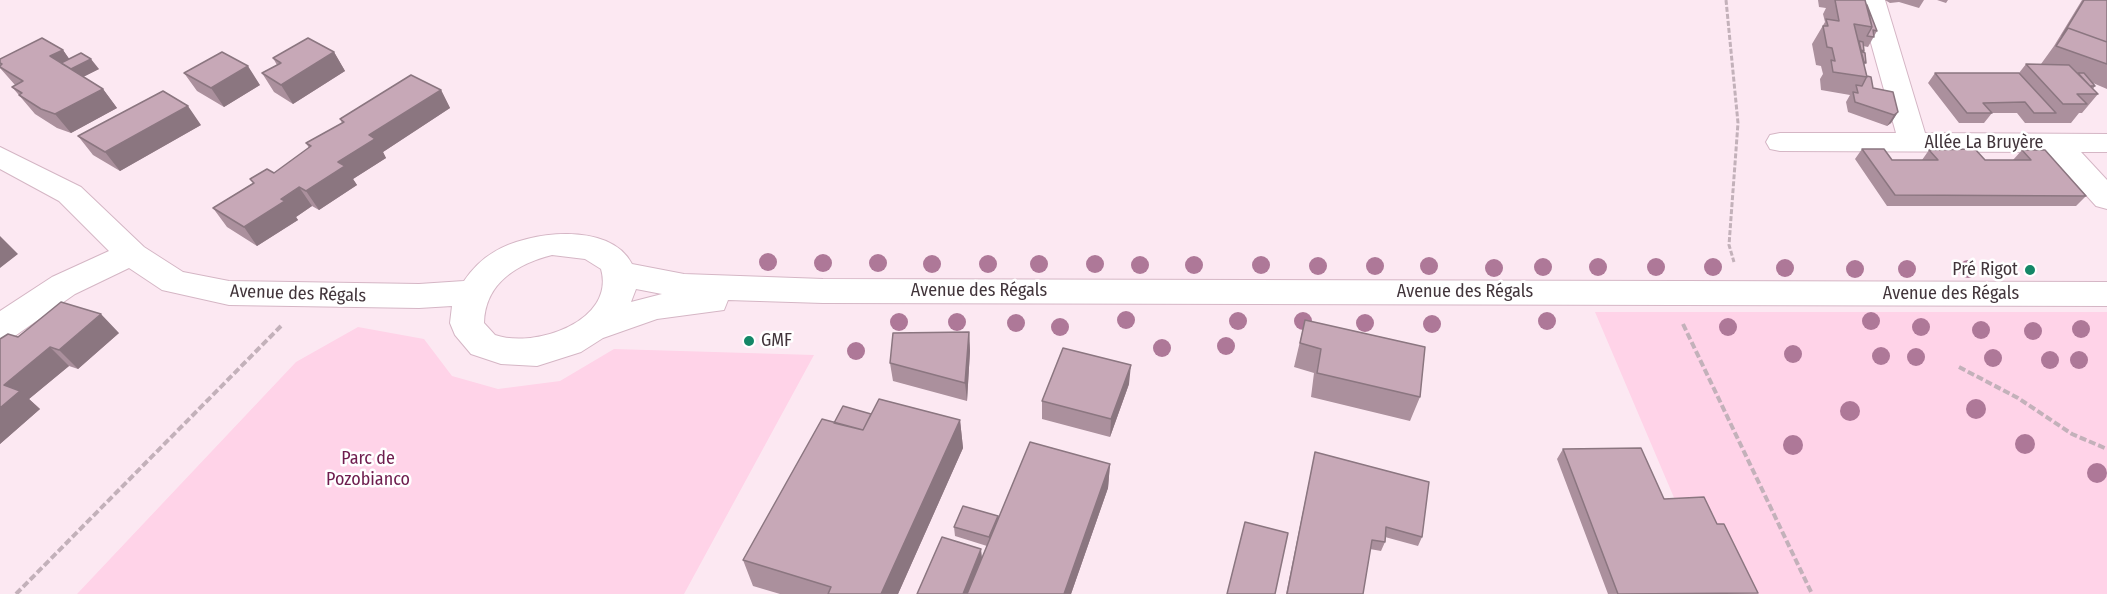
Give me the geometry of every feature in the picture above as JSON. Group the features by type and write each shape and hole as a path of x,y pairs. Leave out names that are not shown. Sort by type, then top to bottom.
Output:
{"street":[{"name":"Allée La Bruyère","path":"1872,0 1913,143"},
{"name":"Allée La Bruyère","path":"1780,142 2107,143"},
{"path":"2055,142 2107,199"},
{"name":"Avenue des Régals","path":"0,157 70,194 134,255 174,282 229,293 419,296 471,293"},
{"path":"552,244 576,244 597,249 612,259 621,273 621,291 613,309 597,327 575,341 549,350 523,354 499,351 480,342 469,328 466,311 471,293 485,276 504,261 528,250 552,244"},
{"path":"0,329 27,307 110,261 134,255"},
{"name":"Avenue des Régals","path":"621,273 684,286 823,291 2107,294"},
{"name":"Avenue des Régals","path":"597,327 656,307 823,291"}],"path":[{"path":"1726,0 1738,123 1729,245 1742,293"},
{"path":"1669,293 1812,594"},
{"path":"16,594 312,294"},
{"path":"1959,367 2018,398 2072,434 2107,449"}],"green space":[{"path":"1595,312 2107,312 2107,594 1715,594"},
{"name":"Parc de Pozobianco","path":"358,327 424,339 452,376 498,389 560,381 614,349 814,355 684,594 77,594 296,362"}],"building":[{"path":"1835,0 1865,0 1872,27 1854,24 1867,77 1833,72 1831,60 1835,61 1832,48 1827,47 1823,26 1828,26 1826,19 1839,21"},
{"path":"2084,0 2107,0 2107,42 2068,28 2062,36"},
{"path":"1867,5 1877,31 1873,30 1874,37 1867,36 1872,27"},
{"path":"2068,28 2107,42 2107,64 2056,46"},
{"path":"42,38 63,50 50,56 103,89 55,114 41,109 19,95 22,93 12,87 23,81 0,67 2,64 0,59"},
{"path":"308,38 334,52 281,85 262,73 281,63 273,58"},
{"path":"1859,41 1863,42 1864,51 1861,50"},
{"path":"1861,51 1865,53 1866,63 1864,62"},
{"path":"222,52 248,66 211,88 184,73"},
{"path":"81,53 91,59 71,69 61,63"},
{"path":"2026,64 2069,65 2098,94 2077,94 2087,104 2063,104"},
{"path":"1935,73 2019,73 2056,113 2034,113 2025,102 1983,103 1992,113 1967,113"},
{"path":"2078,73 2084,73 2095,86 2090,86"},
{"path":"411,75 441,90 369,135 375,139 338,162 345,166 306,191 299,187 281,199 285,201 244,227 213,208 254,183 250,179 267,169 274,173 311,146 306,143 344,122 340,119"},
{"path":"1867,76 1871,77 1873,88 1893,92 1898,112 1894,115 1855,102 1853,92 1858,93 1856,85 1862,86"},
{"path":"163,91 188,106 105,152 78,136"},
{"path":"1862,149 1884,149 1892,160 1938,160 1929,150 1975,149 1985,160 2031,160 2022,150 2045,150 2086,196 1895,195"},
{"path":"61,302 101,314 59,350 50,347 4,385 20,391 0,408 0,339 8,334 18,337"},
{"path":"1305,320 1425,347 1420,397 1317,373 1321,349 1300,343"},
{"path":"969,332 965,383 890,363 893,333"},
{"path":"1063,348 1131,365 1111,419 1042,401"},
{"path":"879,399 960,420 881,594 828,594 831,587 743,560 822,419 863,430"},
{"path":"843,406 871,414 863,430 834,423"},
{"path":"1030,442 1110,464 1064,594 967,594"},
{"path":"1641,448 1664,499 1704,497 1717,524 1724,524 1758,593 1618,594 1563,449"},
{"path":"1315,452 1429,482 1422,537 1386,527 1385,542 1372,540 1363,594 1287,594"},
{"path":"963,506 998,516 989,537 954,527"},
{"path":"1245,522 1288,533 1275,594 1227,594"},
{"path":"942,537 981,549 963,594 917,594"}],"place":[{"name":"Pré Rigot","path":"2030,270"},
{"name":"GMF","path":"749,341"}]}
